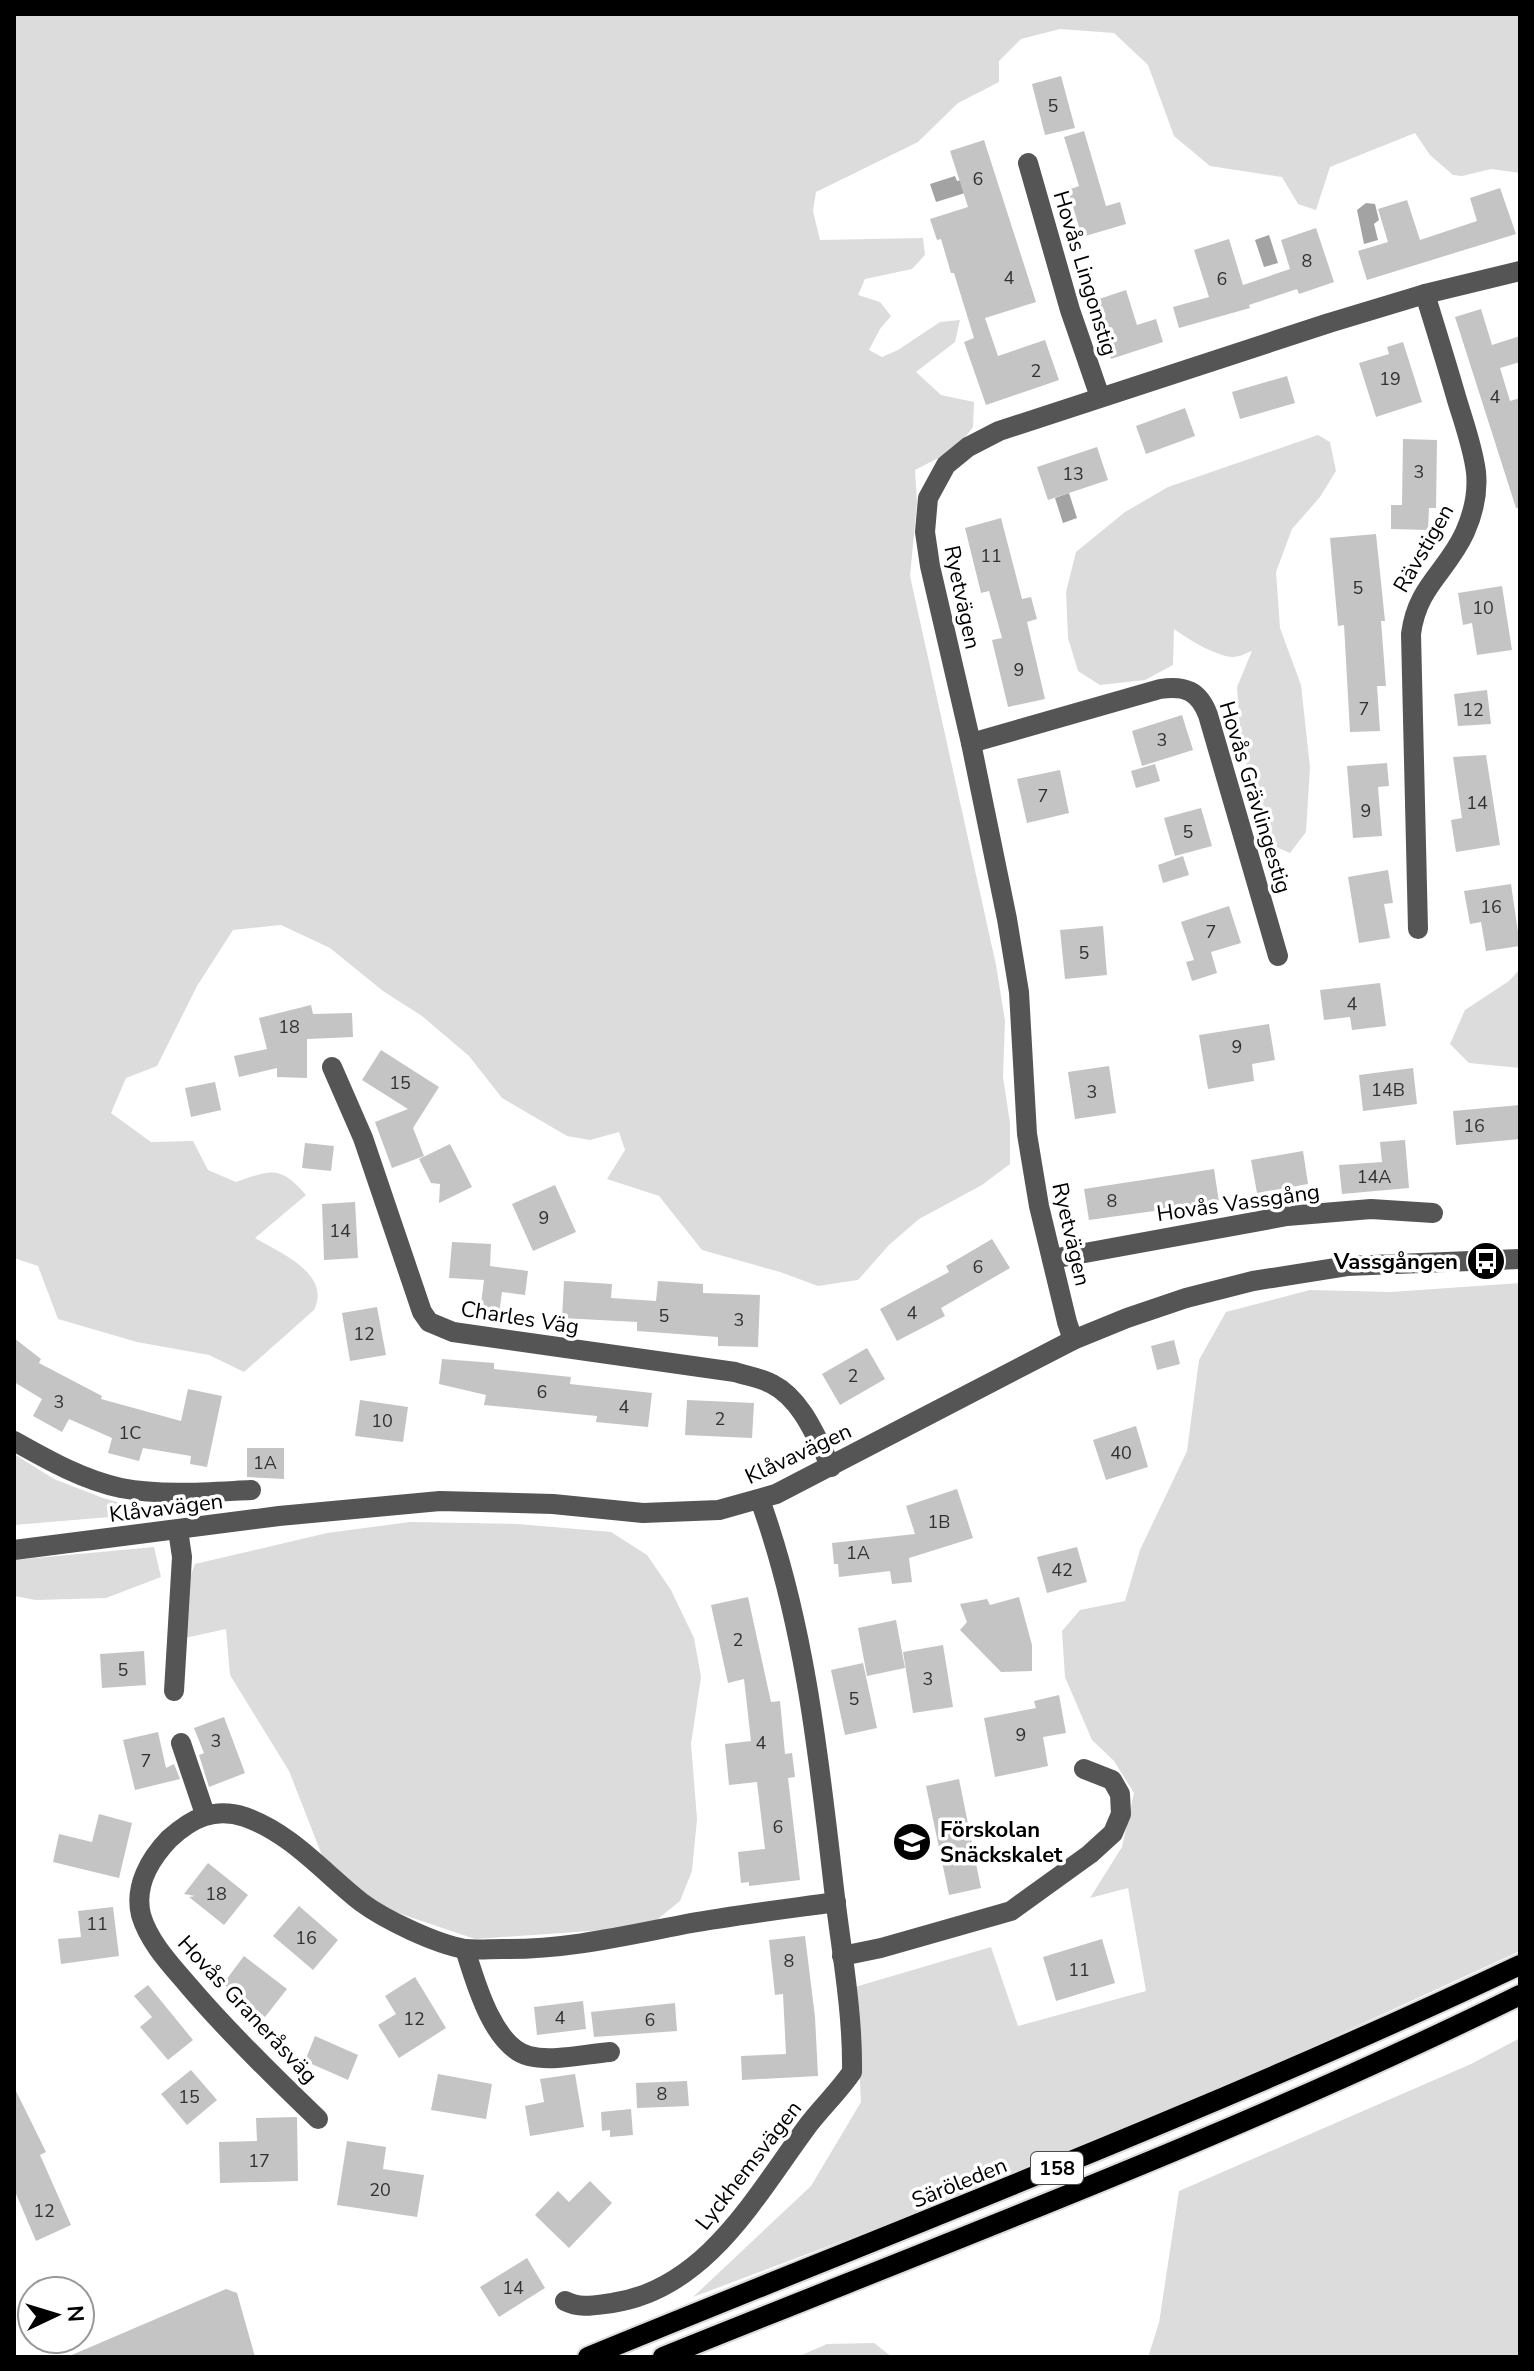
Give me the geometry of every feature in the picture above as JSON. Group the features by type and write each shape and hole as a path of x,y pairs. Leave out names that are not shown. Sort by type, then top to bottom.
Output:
{"main road":[{"name":"Säröleden","path":"588,2357 1031,2179 1303,2064 1520,1965"},
{"name":"158","path":"663,2357 1232,2126 1429,2040 1520,1995"}],"street":[{"name":"Hovås Lingonstig","path":"1028,163 1070,310 1100,397"},
{"name":"Ryetvägen","path":"1073,1340 1039,1206 1027,1134 1019,992 971,743 930,566 925,532 928,498 946,465 968,447 999,431 1425,294 1520,271"},
{"name":"Rävstigen","path":"1418,929 1413,614 1423,593 1460,541 1469,521 1474,507 1476,473 1425,294"},
{"name":"Hovås Grävlingestig","path":"971,743 1160,689 1176,687 1192,690 1202,700 1208,715 1278,956"},
{"name":"Charles Väg","path":"332,1067 352,1108 422,1312 429,1322 453,1332 735,1372 774,1384 794,1401 831,1467"},
{"name":"Hovås Vassgång","path":"1052,1259 1287,1216 1371,1209 1433,1213"},
{"name":"Klåvavägen","path":"14,1550 294,1514 440,1501 553,1504 619,1512 719,1510 760,1500 831,1467 1073,1340 1186,1298 1298,1272 1347,1266 1520,1259"},
{"path":"14,1441 70,1471 122,1488 197,1492 251,1490"},
{"name":"Lyckhemsvägen","path":"565,2301 577,2307 635,2299 689,2273 738,2221 852,2072 819,1762 797,1635 773,1534 760,1500"},
{"path":"174,1691 182,1557 178,1530"},
{"path":"181,1743 205,1814 236,1815 267,1827 302,1851 380,1915 405,1928 465,1949 540,1950 719,1918 836,1902"},
{"path":"842,1956 1011,1911 1090,1854 1113,1833 1121,1814 1120,1794 1112,1780 1084,1769"},
{"name":"Hovås Graneråsväg","path":"205,1814 180,1829 151,1861 141,1885 141,1912 154,1943 202,2001 255,2059 318,2119"},
{"path":"465,1949 490,2016 507,2042 517,2051 541,2058 610,2052"}],"shaded area":[{"path":"14,14 1520,14 1520,173 1491,169 1453,175 1430,155 1415,133 1330,167 1316,210 1298,204 1282,177 1210,166 1174,136 1148,65 1114,33 1060,29 1021,39 999,61 999,82 958,103 918,142 816,192 813,211 820,240 923,238 925,255 912,269 865,279 858,295 880,302 891,316 869,350 882,357 940,322 960,320 955,342 916,372 941,395 974,402 973,427 956,449 915,470 917,503 910,576 996,965 1005,1021 1003,1077 1010,1123 1010,1164 982,1185 919,1219 889,1245 858,1280 818,1286 702,1250 659,1196 607,1179 625,1150 619,1132 590,1140 567,1136 502,1098 469,1056 422,1016 383,991 330,948 281,925 233,930 197,986 157,1066 126,1078 111,1113 151,1142 193,1141 208,1170 236,1182 274,1173 297,1185 306,1195 255,1238 289,1257 310,1275 318,1297 314,1310 244,1372 209,1355 137,1342 58,1319 38,1266 14,1258"},
{"path":"955,176 957,181 961,180 965,193 936,202 930,184"},
{"path":"1366,203 1375,204 1379,220 1374,224 1378,240 1364,244 1357,210"},
{"path":"1269,235 1278,263 1264,267 1255,240"},
{"path":"1318,435 1330,442 1336,471 1320,497 1292,529 1276,572 1280,628 1301,685 1310,767 1306,832 1290,853 1267,843 1241,744 1237,687 1252,651 1236,657 1218,654 1174,629 1173,665 1145,680 1100,685 1078,671 1068,638 1066,592 1076,552 1125,512 1168,487"},
{"path":"1069,493 1077,518 1063,523 1055,498"},
{"path":"1520,969 1520,1068 1469,1063 1450,1044 1465,1010 1509,981"},
{"path":"1520,1283 1520,1951 1098,2145 693,2297 811,2186 861,2102 855,1987 991,1947 1018,2026 1146,1991 1128,1888 1090,1898 1122,1847 1134,1793 1114,1761 1092,1740 1065,1677 1062,1631 1080,1610 1125,1601 1140,1550 1187,1451 1199,1360 1226,1312 1310,1290 1391,1292"},
{"path":"14,1454 54,1479 103,1498 158,1513 14,1525"},
{"path":"410,1522 518,1524 611,1532 647,1555 671,1590 694,1638 701,1677 691,1744 697,1819 692,1871 680,1901 648,1927 475,1939 392,1911 327,1868 289,1771 230,1675 226,1629 185,1638 184,1593 195,1564 327,1533"},
{"path":"154,1547 161,1577 106,1598 36,1600 14,1596 14,1560"},
{"path":"1520,2038 1520,2357 1148,2357 1159,2323 1179,2191 1471,2064"},
{"path":"874,2343 892,2357 797,2357 827,2344"}],"building":[{"path":"1061,76 1075,128 1045,135 1032,84"},
{"path":"1084,131 1106,206 1120,202 1126,224 1082,237 1068,190 1079,186 1064,137"},
{"path":"984,140 1036,302 985,318 998,356 1045,340 1059,380 986,405 964,342 974,338 954,273 951,273 941,239 937,240 930,219 968,207 950,151"},
{"path":"1500,188 1516,234 1367,280 1358,251 1388,242 1378,209 1407,200 1420,240 1477,221 1470,198"},
{"path":"1316,228 1334,282 1299,294 1297,289 1249,305 1250,308 1179,328 1173,307 1209,297 1194,250 1229,239 1243,285 1290,269 1281,240"},
{"path":"1126,290 1137,325 1156,319 1163,342 1111,359 1093,301"},
{"path":"1481,309 1492,345 1520,336 1520,362 1500,368 1510,401 1520,398 1520,508 1516,508 1455,317"},
{"path":"1403,342 1422,402 1376,417 1359,363 1389,354 1387,347"},
{"path":"1287,376 1295,403 1240,419 1232,392"},
{"path":"1185,408 1195,436 1146,454 1136,426"},
{"path":"1403,439 1437,440 1436,508 1429,508 1428,530 1391,529 1391,505 1402,505"},
{"path":"1097,447 1108,480 1048,500 1037,467"},
{"path":"1001,518 1022,599 1031,597 1037,619 1027,622 1045,699 1008,707 992,640 1002,638 989,591 981,593 965,528"},
{"path":"1376,534 1385,621 1381,621 1386,686 1377,686 1380,731 1350,732 1344,625 1338,626 1330,538"},
{"path":"1502,586 1512,650 1477,655 1472,623 1463,625 1458,593"},
{"path":"1487,690 1491,724 1458,726 1454,694"},
{"path":"1182,715 1193,750 1142,766 1132,731"},
{"path":"1486,755 1500,845 1456,852 1451,820 1462,818 1453,757"},
{"path":"1387,763 1389,786 1378,787 1382,836 1353,838 1347,766"},
{"path":"1155,764 1160,781 1136,788 1131,771"},
{"path":"1060,770 1069,813 1027,823 1017,779"},
{"path":"1201,808 1212,846 1175,856 1164,818"},
{"path":"1183,856 1189,875 1163,883 1158,865"},
{"path":"1388,870 1393,903 1384,904 1390,938 1359,943 1348,877"},
{"path":"1511,884 1520,946 1486,951 1481,922 1470,924 1464,891"},
{"path":"1229,906 1241,943 1211,952 1217,973 1192,981 1186,962 1194,960 1181,922"},
{"path":"1103,926 1107,975 1065,979 1060,930"},
{"path":"1380,983 1386,1026 1352,1030 1350,1017 1324,1020 1320,990"},
{"path":"311,1005 313,1014 352,1013 353,1037 307,1039 307,1078 277,1077 277,1068 239,1077 234,1056 267,1049 259,1018"},
{"path":"1269,1024 1275,1060 1252,1064 1254,1081 1208,1089 1199,1035"},
{"path":"381,1050 439,1087 413,1128 424,1156 392,1168 375,1122 408,1109 362,1080"},
{"path":"1109,1066 1116,1113 1075,1119 1068,1072"},
{"path":"1413,1068 1417,1104 1363,1111 1359,1075"},
{"path":"215,1082 221,1110 191,1117 185,1088"},
{"path":"1520,1105 1520,1139 1456,1145 1453,1111"},
{"path":"1405,1140 1409,1188 1342,1194 1339,1165 1382,1162 1380,1142"},
{"path":"305,1143 334,1146 331,1171 302,1168"},
{"path":"450,1144 472,1187 439,1203 440,1184 431,1183 419,1159"},
{"path":"1303,1151 1308,1184 1257,1193 1251,1160"},
{"path":"1214,1169 1219,1202 1089,1220 1084,1189"},
{"path":"555,1185 576,1232 533,1251 512,1204"},
{"path":"355,1202 358,1258 324,1260 322,1204"},
{"path":"992,1239 1010,1268 941,1308 945,1316 897,1341 880,1309 949,1272 946,1266"},
{"path":"452,1242 491,1244 490,1266 528,1271 525,1295 502,1292 499,1314 480,1312 484,1280 449,1278"},
{"path":"564,1281 612,1284 611,1298 656,1301 658,1281 703,1284 703,1293 760,1295 758,1347 718,1346 718,1337 637,1331 637,1322 562,1318"},
{"path":"377,1307 386,1355 350,1361 342,1313"},
{"path":"14,1338 41,1359 39,1363 102,1396 101,1399 181,1421 188,1389 222,1396 207,1467 190,1464 191,1456 143,1448 139,1461 108,1453 112,1438 69,1419 62,1432 33,1416 42,1399 14,1382"},
{"path":"1174,1340 1180,1364 1157,1370 1151,1346"},
{"path":"867,1348 885,1379 840,1405 822,1374"},
{"path":"442,1359 494,1363 494,1369 571,1377 570,1384 652,1393 648,1427 596,1422 597,1416 484,1405 486,1395 439,1384"},
{"path":"360,1400 408,1407 403,1442 355,1436"},
{"path":"687,1400 754,1403 752,1438 685,1435"},
{"path":"1136,1426 1148,1467 1106,1480 1093,1440"},
{"path":"247,1448 284,1448 284,1479 247,1477"},
{"path":"957,1489 973,1538 909,1558 912,1582 892,1584 890,1571 839,1577 832,1543 915,1534 906,1506"},
{"path":"1077,1547 1087,1582 1047,1593 1037,1557"},
{"path":"748,1597 771,1702 780,1701 785,1754 792,1753 795,1777 788,1778 800,1880 749,1886 749,1882 741,1883 738,1852 765,1849 757,1782 729,1785 725,1744 751,1741 744,1679 728,1683 711,1605"},
{"path":"1019,1597 1032,1645 1032,1671 1001,1672 960,1630 967,1622 960,1604 987,1599 990,1605"},
{"path":"896,1620 905,1668 867,1676 858,1628"},
{"path":"943,1645 953,1707 913,1713 903,1652"},
{"path":"144,1651 146,1685 102,1688 100,1654"},
{"path":"863,1663 877,1728 845,1735 831,1670"},
{"path":"1059,1695 1066,1733 1043,1737 1048,1766 995,1777 984,1718 1036,1708 1034,1701"},
{"path":"224,1717 245,1773 209,1787 199,1755 204,1753 194,1728"},
{"path":"158,1732 166,1768 174,1764 180,1779 135,1790 123,1740"},
{"path":"959,1779 981,1888 949,1895 926,1786"},
{"path":"99,1814 132,1823 119,1878 53,1862 59,1834 92,1842"},
{"path":"208,1863 248,1895 224,1925 189,1897 195,1896 184,1894"},
{"path":"299,1906 338,1940 313,1970 273,1936"},
{"path":"113,1907 119,1956 61,1964 58,1939 81,1937 78,1911"},
{"path":"805,1936 815,2017 818,2076 742,2080 741,2056 786,2054 783,1994 775,1995 769,1940"},
{"path":"1102,1939 1115,1983 1056,2001 1043,1957"},
{"path":"244,1956 287,1989 265,2017 223,1984"},
{"path":"415,1977 446,2028 399,2058 378,2025 396,2014 385,1996"},
{"path":"148,1985 193,2040 168,2060 140,2027 152,2017 134,1996"},
{"path":"583,2001 586,2029 537,2035 534,2007"},
{"path":"675,2003 677,2031 594,2037 591,2012"},
{"path":"315,2036 358,2055 348,2080 305,2061"},
{"path":"191,2070 217,2100 187,2125 161,2094"},
{"path":"438,2074 492,2084 486,2119 431,2110"},
{"path":"575,2074 584,2127 530,2136 525,2106 544,2102 540,2079"},
{"path":"687,2081 689,2106 637,2108 636,2083"},
{"path":"14,2087 46,2152 40,2155 71,2225 36,2241 14,2189"},
{"path":"631,2109 633,2135 610,2137 610,2130 602,2131 601,2112"},
{"path":"297,2117 298,2181 220,2183 219,2142 257,2141 256,2118"},
{"path":"347,2141 386,2147 383,2169 424,2175 417,2217 337,2205"},
{"path":"590,2181 612,2203 569,2248 535,2215 558,2191 569,2202"},
{"path":"527,2258 545,2288 499,2317 480,2287"},
{"path":"226,2289 237,2293 255,2357 67,2357 96,2355 96,2345"}],"place":[{"name":"Vassgången","path":"1486,1261"},
{"name":"Förskolan Snäckskalet","path":"912,1842"}]}
